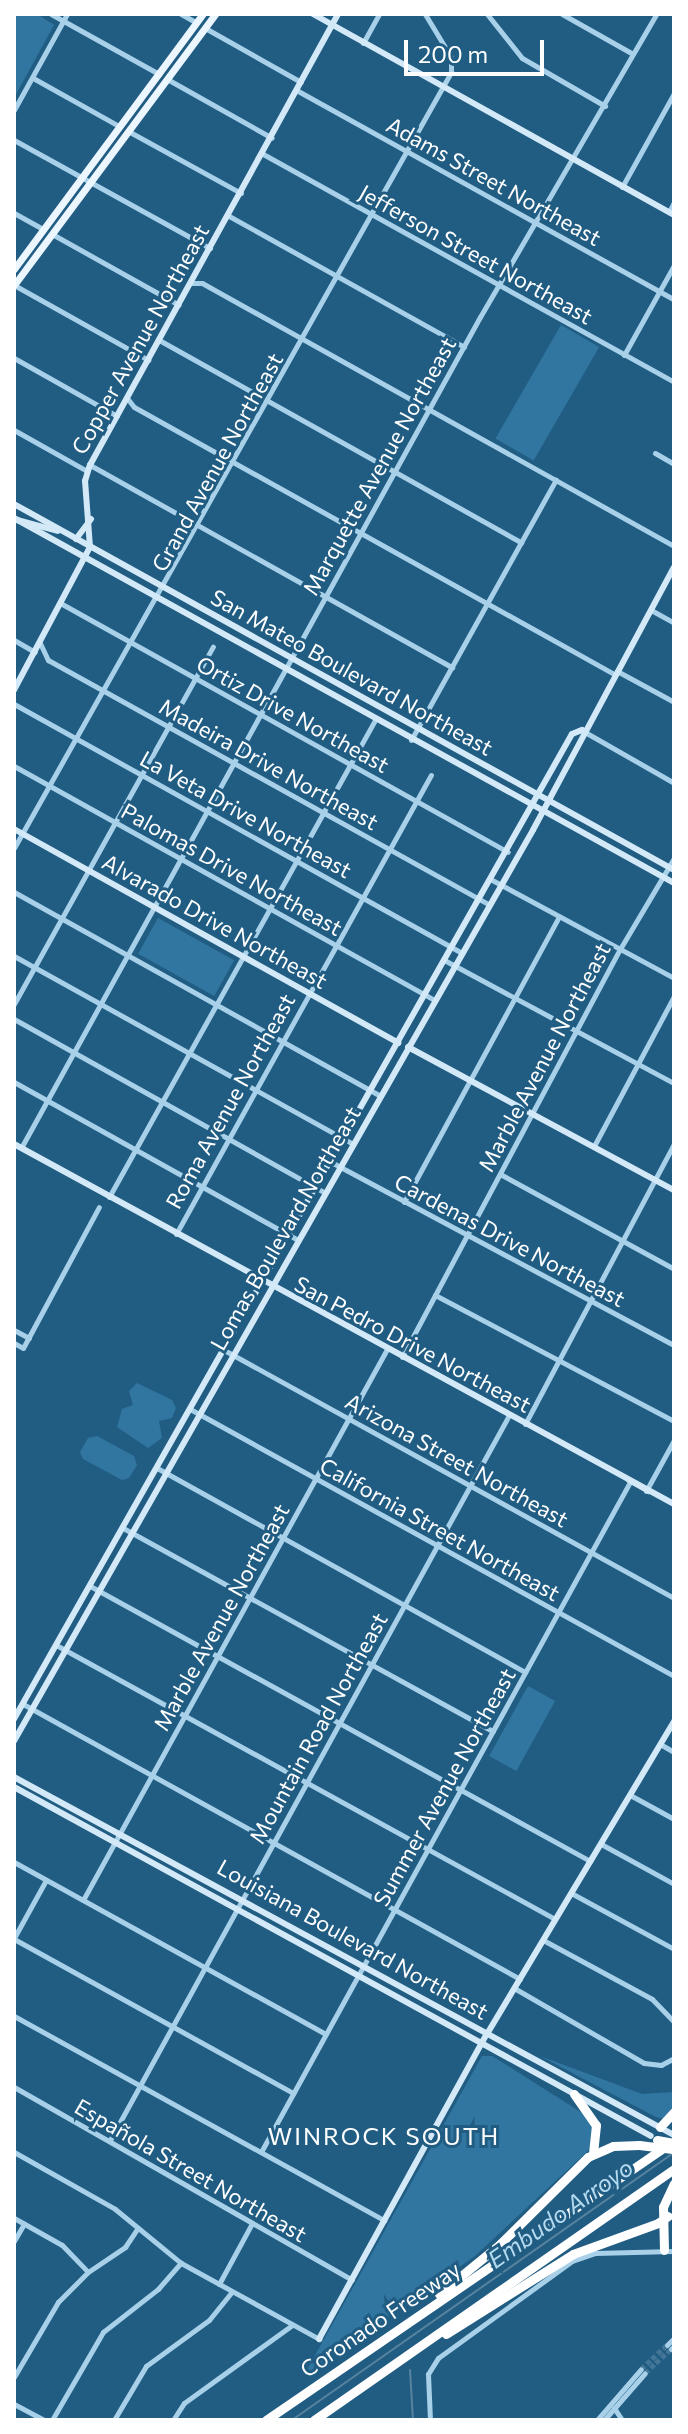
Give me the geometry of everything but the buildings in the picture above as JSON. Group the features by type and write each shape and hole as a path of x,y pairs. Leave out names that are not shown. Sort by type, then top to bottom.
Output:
{"highway":[{"path":"574,2094 596,2125 593,2154"},
{"name":"Coronado Freeway","path":"266,2420 671,2139 674,2112"},
{"path":"654,2138 671,2139"},
{"path":"400,2327 500,2244 593,2154 613,2146 671,2139"},
{"name":"Coronado Freeway","path":"314,2420 674,2169"},
{"path":"669,2250 663,2207 674,2183"},
{"path":"388,2368 573,2254 658,2223 671,2213"}],"main road":[{"path":"200,25 203,14"},
{"path":"14,285 200,25 215,14"},
{"path":"313,14 671,214"},
{"name":"Copper Avenue Northeast","path":"14,690 90,547 88,468 338,14"},
{"path":"14,269 119,126 162,77"},
{"name":"San Mateo Boulevard Northeast","path":"14,504 671,869"},
{"path":"16,519 62,531"},
{"name":"San Mateo Boulevard Northeast","path":"16,519 674,883"},
{"path":"76,539 91,519"},
{"name":"Lomas Boulevard Northeast","path":"14,1741 543,811 582,730 674,567"},
{"name":"Lomas Boulevard Northeast","path":"14,1719 481,900 572,734 582,730"},
{"name":"Alvarado Drive Northeast","path":"14,829 398,1043"},
{"path":"408,1047 674,1190"},
{"name":"San Pedro Drive Northeast","path":"14,1144 271,1288 674,1504"},
{"path":"319,2339 487,2034 674,1721"},
{"name":"Louisiana Boulevard Northeast","path":"14,1777 122,1831 671,2139"},
{"name":"Louisiana Boulevard Northeast","path":"14,1787 238,1906 654,2138"}],"street":[{"path":"51,14 272,138"},
{"path":"14,110 67,14"},
{"path":"181,14 302,83"},
{"path":"363,43 379,14"},
{"path":"425,14 453,64 443,87"},
{"path":"487,14 522,58 605,106"},
{"path":"562,14 633,54"},
{"name":"Marquette Avenue Northeast","path":"21,1148 569,157 605,106 656,14"},
{"path":"32,78 119,126"},
{"name":"Grand Avenue Northeast","path":"14,848 153,596 165,588 443,87"},
{"name":"Adams Street Northeast","path":"298,91 674,299"},
{"path":"622,187 674,93"},
{"path":"127,131 241,193"},
{"path":"14,140 210,248"},
{"name":"Jefferson Street Northeast","path":"263,154 674,382"},
{"path":"671,214 674,202"},
{"path":"14,213 43,229"},
{"path":"229,216 464,347"},
{"path":"51,234 179,305"},
{"path":"624,355 674,265"},
{"path":"197,272 202,283"},
{"path":"191,283 202,283 674,546"},
{"path":"14,285 148,360"},
{"path":"159,340 521,542"},
{"path":"14,358 117,416"},
{"path":"127,398 134,407 487,604 674,702"},
{"path":"122,407 134,407"},
{"path":"14,430 199,526 452,667"},
{"path":"655,453 674,464"},
{"path":"411,740 556,480"},
{"name":"Ortiz Drive Northeast","path":"62,604 508,852"},
{"path":"650,609 674,623"},
{"path":"14,640 35,652"},
{"name":"Madeira Drive Northeast","path":"40,643 48,660 490,905"},
{"path":"14,1004 213,647"},
{"name":"La Veta Drive Northeast","path":"14,704 462,953"},
{"path":"109,1197 375,720"},
{"path":"582,730 674,783"},
{"name":"Palomas Drive Northeast","path":"14,766 435,1000"},
{"name":"Roma Avenue Northeast","path":"176,1234 431,775"},
{"name":"Marble Avenue Northeast","path":"402,1357 620,949 660,876 671,869 674,858"},
{"path":"492,880 674,978"},
{"path":"14,892 380,1096"},
{"path":"404,1202 559,916"},
{"path":"14,956 353,1144"},
{"path":"446,961 674,1083"},
{"path":"594,1146 674,996"},
{"path":"14,1019 325,1193"},
{"path":"14,1082 298,1240"},
{"path":"525,1424 674,1144"},
{"name":"Cardenas Drive Northeast","path":"331,1162 674,1345"},
{"path":"500,1174 674,1269"},
{"path":"14,1343 23,1348 99,1207"},
{"path":"435,1295 674,1421"},
{"path":"14,1330 29,1338"},
{"name":"Marble Avenue Northeast","path":"83,1900 387,1349"},
{"name":"Arizona Street Northeast","path":"224,1350 674,1598"},
{"name":"California Street Northeast","path":"190,1409 674,1676"},
{"name":"Mountain Road Northeast","path":"110,2140 509,1415"},
{"path":"648,1490 674,1440"},
{"path":"157,1468 525,1672"},
{"name":"Summer Avenue Northeast","path":"261,2152 630,1480"},
{"path":"123,1528 493,1731"},
{"path":"90,1586 590,1861"},
{"path":"56,1645 555,1919"},
{"path":"23,1704 520,1979"},
{"path":"660,1744 674,1752"},
{"path":"630,1795 674,1819"},
{"path":"601,1844 674,1884"},
{"path":"14,1862 326,2034"},
{"path":"46,1880 14,1938 293,2093"},
{"path":"571,1893 674,1949"},
{"path":"543,1940 652,1999 674,2022"},
{"path":"514,1988 644,2063 661,2065 674,2058"},
{"path":"14,2016 384,2220"},
{"name":"Española Street Northeast","path":"14,2087 352,2280"},
{"path":"14,2152 138,2228 181,2263 319,2339"},
{"path":"14,2218 62,2245 88,2272"},
{"path":"14,2241 24,2224"},
{"path":"219,2284 251,2225"},
{"path":"14,2377 51,2312 88,2272 125,2247 138,2228"},
{"path":"430,2420 428,2374 438,2358 581,2256 669,2250"},
{"path":"52,2420 103,2332 158,2289 181,2263"},
{"path":"114,2420 146,2366 209,2320 232,2292"},
{"path":"173,2420 184,2403 292,2325"},
{"path":"671,2347 674,2338"},
{"path":"597,2420 643,2371"},
{"path":"604,2420 625,2390"},
{"path":"14,2404 44,2420"},
{"path":"614,2408 622,2420"}],"shaded area":[{"path":"14,14 37,14 54,25 14,98"},
{"path":"561,325 599,347 534,460 496,438"},
{"path":"158,918 234,960 214,996 138,954"},
{"path":"137,1383 172,1400 176,1408 172,1418 159,1421 162,1438 148,1448 117,1427 122,1409 133,1405 129,1391"},
{"path":"97,1436 134,1456 137,1465 129,1478 122,1480 83,1459 80,1452 88,1438"},
{"path":"528,1686 555,1701 516,1771 489,1756"},
{"path":"482,2056 492,2056 587,2116 594,2133 590,2149 475,2256 303,2377"},
{"path":"540,2056 642,2094 674,2092 674,2107 665,2119 656,2117"}],"waterway":[{"name":"Embudo Arroyo","path":"292,2420 674,2153"},
{"name":"Embudo Arroyo","path":"410,2370 413,2420"}],"tunnel":[{"path":"641,2369 667,2345"},
{"path":"645,2373 671,2349"}],"district":[{"name":"WINROCK SOUTH","path":"384,2136"}]}
